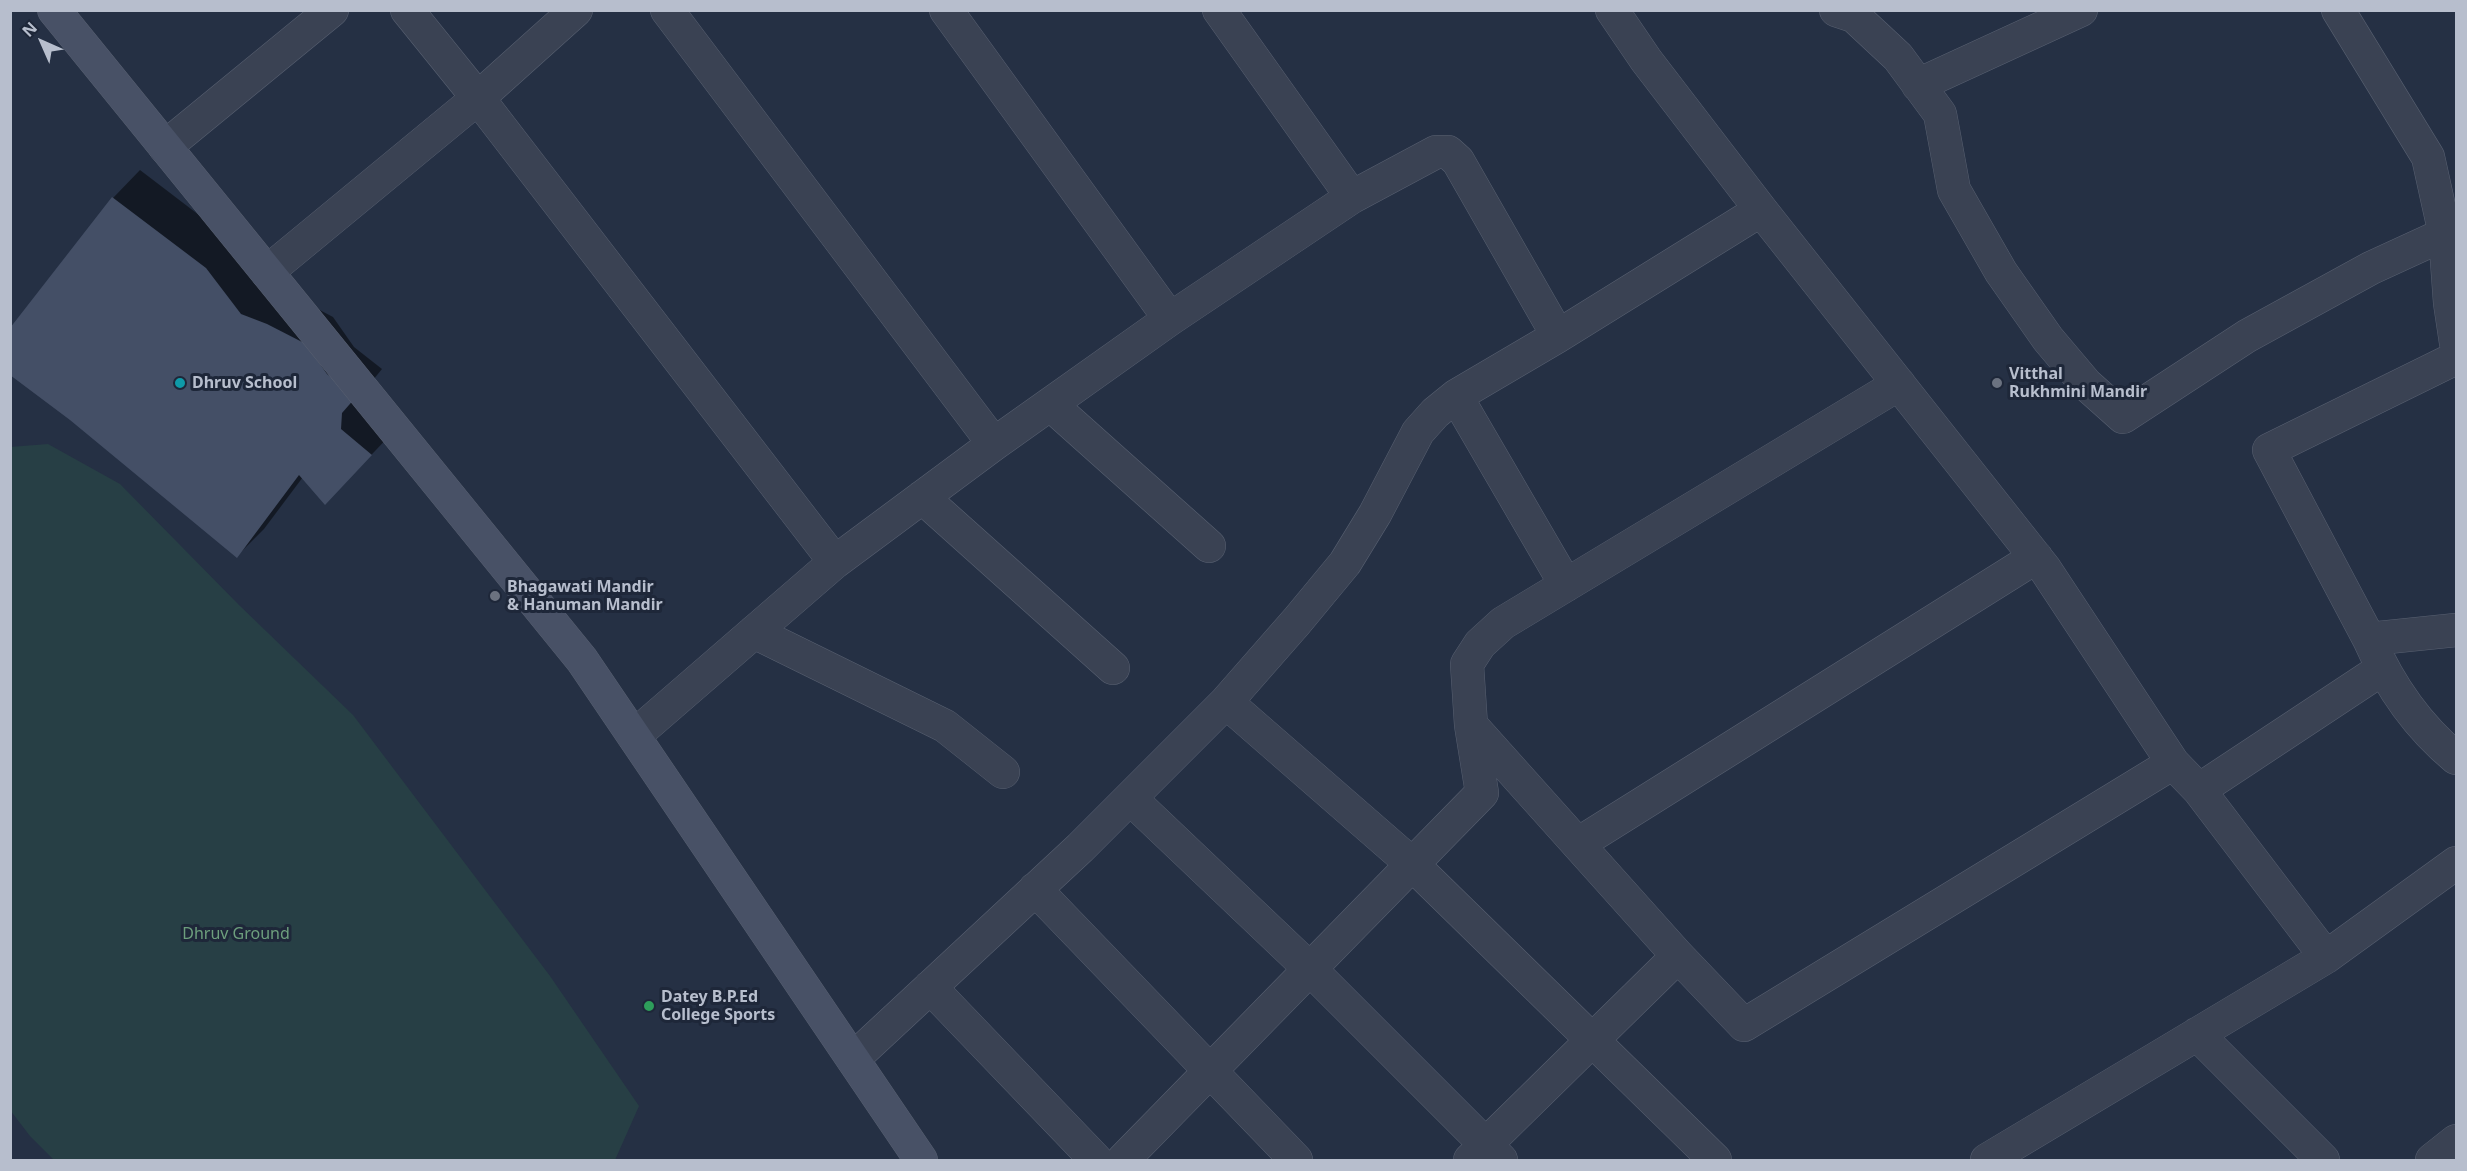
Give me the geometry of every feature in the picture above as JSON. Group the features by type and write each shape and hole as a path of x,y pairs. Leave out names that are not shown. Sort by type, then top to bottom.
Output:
{"street":[{"path":"54,10 582,660 921,1161"},
{"path":"165,147 332,10"},
{"path":"407,10 478,98 835,562"},
{"path":"267,272 478,98 576,10"},
{"path":"667,10 994,444"},
{"path":"946,10 1170,319"},
{"path":"1219,10 1352,197"},
{"path":"1612,10 1646,60 1761,210 2036,557 2173,763 2199,790 2326,957"},
{"path":"1836,10 1854,16 1898,57 1940,114 1954,190 2001,272 2048,339 2078,375 2123,417 2247,336 2371,268 2445,234"},
{"path":"1918,85 2081,10"},
{"path":"2338,10 2443,160 2450,303 2457,343"},
{"path":"634,736 835,562 994,444 1170,319 1352,197 1436,152 1448,152 1458,161 1558,336"},
{"path":"853,1059 1035,889 1226,702 1345,563 1376,514 1418,432 1435,413 1456,396 1558,336 1761,210"},
{"path":"2457,358 2269,450 2369,639 2382,669 2401,699 2437,742 2457,759"},
{"path":"1123,1161 1482,793 1471,725 1467,664 1480,644 1503,622 1899,384"},
{"path":"1456,396 1566,585"},
{"path":"1050,404 1209,546"},
{"path":"922,497 1113,668"},
{"path":"1578,844 2036,557"},
{"path":"2369,639 2457,630"},
{"path":"754,632 945,726 1003,772"},
{"path":"2199,790 2382,669"},
{"path":"1226,702 1412,864 1715,1161"},
{"path":"1471,725 1678,956 1743,1025 2173,763"},
{"path":"1130,798 1310,969 1485,1155 1592,1040 1678,956"},
{"path":"2008,1155 2197,1034 2326,957 2457,863"},
{"path":"1035,889 1296,1161"},
{"path":"930,987 1096,1161"},
{"path":"2197,1034 2323,1161"},
{"path":"2432,1161 2457,1142"}],"green space":[{"name":"Dhruv Ground","path":"48,444 120,484 239,605 353,715 550,976 639,1106 615,1160 54,1160 30,1136 10,1110 10,447"}],"building":[{"name":"Dhruv School","path":"112,197 206,268 241,314 267,324 306,344 327,374 356,397 342,413 341,429 372,455 325,505 299,475 237,558 70,420 10,375 10,328"}],"place":[{"name":"Dhruv School","path":"180,383"},
{"name":"Vitthal Rukhmini Mandir","path":"1997,383"},
{"name":"Bhagawati Mandir & Hanuman Mandir","path":"495,596"},
{"name":"Datey B.P.Ed College Sports","path":"649,1006"}]}
